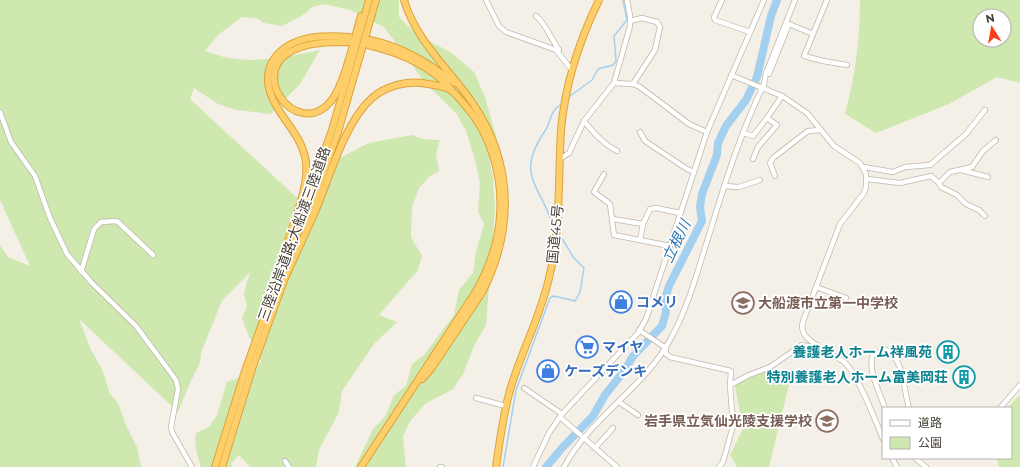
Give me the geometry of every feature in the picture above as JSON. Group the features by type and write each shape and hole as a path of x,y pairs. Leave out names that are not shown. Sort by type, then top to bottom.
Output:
{"highway":[{"path":"282,277 304,186 306,163 298,136 270,94 268,81 270,67 279,53 299,41 318,37 349,40 302,46 290,51 282,58 275,71 274,82 276,92 284,104 294,110 307,112 318,110 330,102 339,87 367,0"},
{"name":"三陸沿岸道路;大船渡三陸道路","path":"222,467 239,408 332,130 367,0"},
{"name":"三陸沿岸道路;大船渡三陸道路","path":"215,467 232,407 336,139 376,0"},
{"path":"404,0 418,34 465,92 486,125 498,154 505,196 504,227 498,258 483,291 431,369 415,386"},
{"name":"国道45号","path":"496,467 506,406 516,371 549,278 558,221 564,104 572,70 582,38 599,0"},
{"path":"361,467 485,276 493,256 499,227 500,196 494,160 483,131 468,109 440,78 399,54 369,42 395,47 424,60 465,92"},
{"path":"282,277 344,141 356,118 366,104 381,92 391,87 411,83 421,83 448,89 458,98"}],"street":[{"path":"486,0 499,26 506,32 551,47 561,54"},
{"path":"560,159 569,153 584,121 614,82 630,21 627,0"},
{"path":"722,0 715,12 715,20 750,32"},
{"path":"533,467 550,433 562,417 640,330 649,312 707,132 764,0"},
{"path":"763,85 766,73 795,0"},
{"path":"827,0 804,56 847,65"},
{"path":"536,16 543,22 546,31 572,70"},
{"path":"630,21 642,18 657,22 660,27 655,50 633,84"},
{"path":"564,467 582,436 619,402 664,347 681,320 724,186 744,132 789,24 813,34"},
{"path":"732,74 763,85 807,113 834,146 864,167 867,179 864,193 840,224 805,316 802,330 804,336 846,363 863,392 882,437"},
{"path":"614,82 633,84 651,94 665,108 689,124 707,132"},
{"path":"744,132 753,136 782,96"},
{"path":"864,167 893,172 906,167 930,165 966,134 985,110"},
{"path":"0,112 11,142 37,180 60,243 67,254 81,272 136,326 176,380 178,389 172,422 172,432 192,467"},
{"path":"753,159 758,147 777,125 767,118"},
{"path":"584,121 599,139 617,151"},
{"path":"775,176 770,163 773,158 808,131 821,130"},
{"path":"640,132 645,141 687,169 694,172"},
{"path":"940,183 950,172 972,167 983,151 996,140"},
{"path":"959,170 988,177"},
{"path":"604,174 594,192 610,202 614,235 670,246"},
{"path":"867,179 900,183 930,176 940,183 941,187 950,191 966,204 979,210 985,216"},
{"path":"724,186 739,187 760,180"},
{"path":"640,240 646,213 652,208 680,213"},
{"path":"613,219 643,224"},
{"path":"81,272 94,229 101,222 117,221 153,255"},
{"path":"816,287 846,298"},
{"path":"640,330 664,347 666,354 670,357 731,371 730,385 734,426 723,462 719,467"},
{"path":"730,385 749,375 770,367 802,345 828,351"},
{"path":"885,407 873,372 871,360 874,354 886,350 893,354 898,361 909,407"},
{"path":"1001,407 1020,385"},
{"path":"524,388 562,417 617,467"},
{"path":"476,398 506,406"},
{"path":"619,402 638,415"},
{"path":"595,448 613,428"},
{"path":"916,459 926,467"},
{"path":"285,461 289,467"}],"green space":[{"path":"0,0 399,0 399,17 416,34 450,52 474,72 485,97 501,154 489,158 493,177 495,210 486,325 475,344 463,374 453,389 425,404 411,420 403,436 406,467 355,467 373,429 385,417 394,395 406,386 412,364 424,355 454,315 459,290 473,273 476,252 484,224 478,211 480,183 466,131 456,113 426,84 384,27 350,10 325,4 312,7 303,15 282,26 264,23 256,18 242,17 218,35 205,51 234,59 262,60 320,50 300,84 271,114 236,110 218,104 194,88 190,99 306,206 313,188 338,159 369,143 412,135 423,139 440,140 436,154 439,171 430,176 419,188 412,207 411,237 422,256 418,270 379,315 397,322 374,344 342,391 339,412 319,450 316,467 250,467 239,455 231,463 232,467 201,467 196,450 196,433 209,427 217,415 227,382 250,374 261,362 259,352 249,337 242,318 247,307 244,293 250,272 222,301 201,353 200,363 178,412 79,319 91,350 102,369 110,394 118,403 126,425 137,447 141,467 0,467 0,245 8,257 30,266 0,200"},
{"path":"860,0 1020,0 1020,83 997,77 949,104 876,133 845,114 852,86 859,29"},
{"path":"762,368 791,376 769,467 737,467 730,455 743,429 735,386"},
{"path":"1020,395 1020,467 999,467 997,459 1012,459 1012,407 1008,407"}],"waterway":[{"path":"570,96 592,80 598,69 613,65 616,61 614,36 627,20 623,0"},
{"name":"立根川","path":"546,467 593,416 605,395 625,370 633,356 662,326 666,312 665,299 669,286 702,221 700,207 702,194 717,155 718,143 726,126 746,100 757,77 771,16 777,0"},
{"path":"553,225 532,179 531,169 532,158 536,146 554,111 560,105"},
{"path":"503,467 516,390 550,298 554,296 575,301 580,292 584,268 574,258 561,237"}],"place":[{"name":"コメリ","path":"621,302"},
{"name":"大船渡市立第一中学校","path":"743,303"},
{"name":"マイヤ","path":"587,347"},
{"name":"養護老人ホーム祥風苑","path":"948,352"},
{"name":"ケーズデンキ","path":"548,371"},
{"name":"特別養護老人ホーム富美岡荘","path":"964,377"},
{"name":"岩手県立気仙光陵支援学校","path":"827,421"}]}
